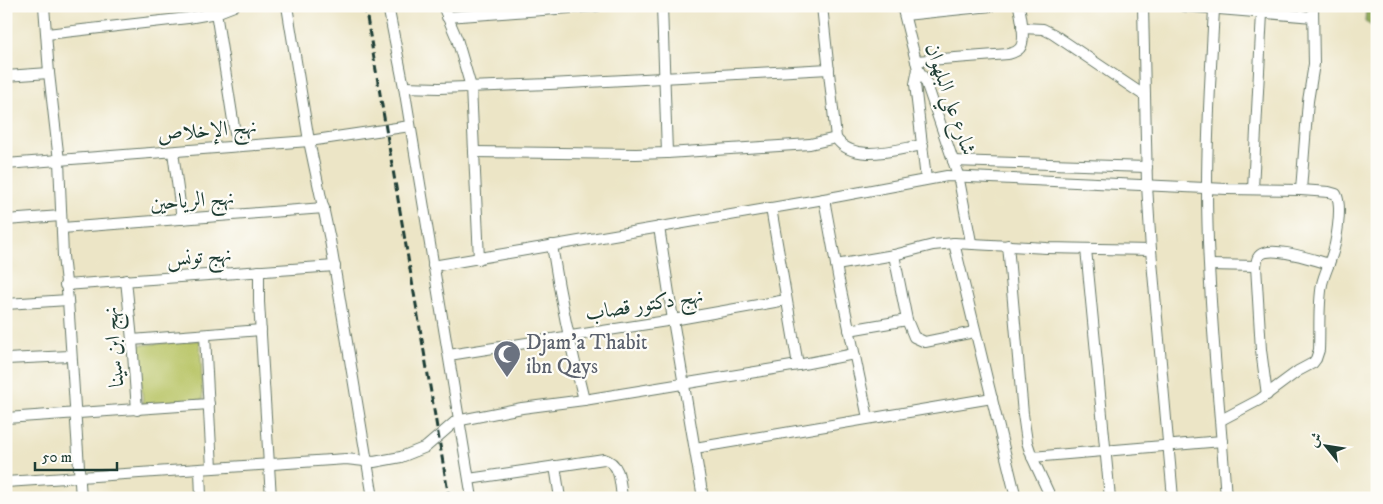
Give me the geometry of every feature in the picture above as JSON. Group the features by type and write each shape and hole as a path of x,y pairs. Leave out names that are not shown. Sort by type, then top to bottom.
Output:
{"street":[{"path":"44,6 59,161 65,285 68,300 70,356 81,498"},
{"path":"47,34 129,25 234,6"},
{"path":"287,6 309,141 335,266 373,498"},
{"path":"388,6 404,87 472,498"},
{"path":"443,6 457,39 470,86 480,258"},
{"path":"447,17 597,6"},
{"path":"662,6 667,153"},
{"path":"822,6 836,138 843,147 858,153 923,145"},
{"path":"903,11 991,6"},
{"path":"926,179 915,84 917,65 1008,54 1020,48 1022,28 1020,6"},
{"path":"1143,6 1147,185 1173,498"},
{"path":"1183,6 1256,10 1313,17"},
{"path":"1301,190 1308,100 1314,64 1313,6"},
{"path":"1214,9 1207,187 1211,304 1226,498"},
{"path":"215,10 237,146"},
{"path":"1253,189 1256,10"},
{"name":"شارع علي البلهوان","path":"903,11 917,65 925,79 958,175 971,242"},
{"path":"1022,28 1037,28 1053,34 1145,96"},
{"path":"404,87 470,86 828,69"},
{"path":"6,76 49,73"},
{"name":"نهج الإخلاص","path":"6,164 309,141 410,126"},
{"path":"474,152 667,153 810,144 836,138"},
{"path":"173,152 182,219"},
{"path":"953,161 1147,168"},
{"path":"433,266 824,199 926,179 958,175 1147,185 1301,190 1336,194 1338,196 1339,209 1337,229 1334,248 1322,283 1319,350 1316,359 1313,363 1298,371 1267,394 1221,420"},
{"path":"824,199 868,418"},
{"name":"نهج الرياحين","path":"62,228 324,208"},
{"path":"771,208 798,365"},
{"path":"6,220 61,216"},
{"path":"659,227 703,498"},
{"path":"836,265 894,255 933,245 971,242 1086,249 1151,250"},
{"path":"954,243 974,332 1016,498"},
{"path":"552,245 562,310 584,400"},
{"path":"1008,245 1023,414 1032,456 1051,498"},
{"path":"1086,249 1110,498"},
{"path":"1267,394 1261,350 1256,266 1258,257 1262,253 1269,252 1302,256 1328,264"},
{"path":"894,255 907,320 914,336 925,342 974,332"},
{"path":"1210,265 1256,266"},
{"name":"نهج تونس","path":"65,285 335,266"},
{"path":"259,271 260,330 272,498"},
{"name":"نهج ابن سينا","path":"126,280 137,410"},
{"path":"6,304 68,300"},
{"name":"نهج دكتور قصاب","path":"449,355 673,320 786,300"},
{"path":"849,330 907,320"},
{"path":"132,340 260,330"},
{"path":"205,335 212,468"},
{"path":"6,482 346,459 374,462 392,459 426,447 454,422 459,420 522,408 584,400 798,365 854,354"},
{"path":"6,359 70,356"},
{"path":"695,448 992,398"},
{"path":"6,418 208,404"},
{"path":"1032,456 1222,441"},
{"path":"469,479 596,459 609,460 616,468 622,498"},
{"path":"555,466 560,498"},
{"path":"200,470 201,498"}],"green space":[{"path":"1366,6 1377,6 1377,29 1365,22"},
{"path":"200,340 203,400 143,404 138,345"}],"railway":[{"path":"365,6 449,498"}],"place":[{"name":"Djam'a Thabit ibn Qays","path":"507,378"}]}
